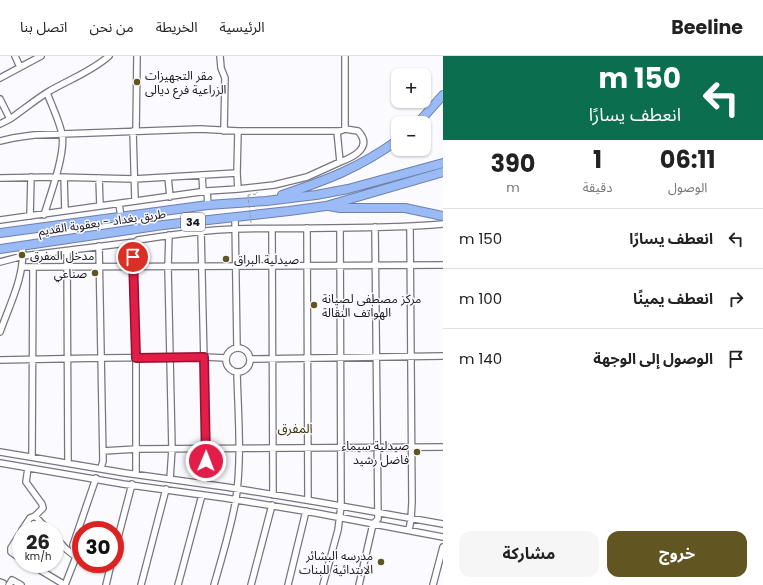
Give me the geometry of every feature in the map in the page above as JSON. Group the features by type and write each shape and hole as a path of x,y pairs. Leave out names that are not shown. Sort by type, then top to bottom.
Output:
{"highway":[{"path":"424,116 443,95"},
{"path":"266,201 317,184 353,168 391,145"},
{"name":"طريق بغداد - بعقوبة القديم","path":"0,233 208,204 266,201 316,195 348,189 443,163"},
{"name":"طريق بغداد - بعقوبة القديم","path":"0,250 163,225 326,206 443,172"},
{"path":"326,206 340,208 405,208 443,216"},
{"path":"73,223 75,238"}],"street":[{"path":"15,56 20,67"},
{"path":"0,78 41,56"},
{"path":"101,56 101,63"},
{"path":"0,124 10,119 47,93 101,63 109,56"},
{"path":"135,201 134,179 137,56"},
{"path":"220,56 221,68 225,78 224,130"},
{"path":"345,56 345,129"},
{"path":"44,215 56,176 63,144 62,134 47,93"},
{"path":"0,99 10,119"},
{"path":"0,141 34,135 135,131 200,129 238,131 345,129 358,131 363,136 364,144 358,153 340,162 307,177 274,185 205,191 66,212 0,220"},
{"path":"337,130 340,162"},
{"path":"238,131 238,189"},
{"path":"0,178 56,176 134,179 237,173"},
{"path":"202,175 208,204"},
{"path":"30,216 31,177"},
{"path":"64,177 66,212"},
{"path":"168,177 170,196"},
{"path":"99,178 100,206"},
{"path":"119,204 121,217"},
{"path":"235,217 238,348"},
{"path":"0,262 24,256 135,242 138,240 201,231 235,229 410,227 443,224"},
{"path":"409,530 411,519 410,227"},
{"path":"307,228 308,500"},
{"path":"323,585 338,530 341,506 340,228"},
{"path":"359,585 373,524 378,519 374,228"},
{"path":"272,229 273,494"},
{"path":"201,231 206,449 204,484"},
{"path":"169,235 168,266 172,449 170,479"},
{"path":"135,242 133,247 133,267 136,358 136,474"},
{"path":"0,331 22,267 24,256 22,246"},
{"path":"99,246 103,451 101,468"},
{"path":"68,251 68,463"},
{"path":"22,267 236,267 443,264"},
{"path":"32,457 33,268"},
{"path":"0,319 0,331"},
{"path":"238,348 246,351 250,359 247,368 238,372 230,369 226,362 226,358 231,350 238,348"},
{"path":"250,359 443,356"},
{"path":"0,360 226,358"},
{"path":"214,585 236,500 239,449 238,372"},
{"path":"103,451 137,449 443,447"},
{"path":"0,452 273,494 443,524"},
{"path":"0,463 272,505 443,537"},
{"path":"28,468 26,482 42,504 43,508 28,521"},
{"path":"81,521 96,478"},
{"path":"122,521 132,484"},
{"path":"141,585 166,489"},
{"path":"178,585 202,495"},
{"path":"251,585 272,505"},
{"path":"288,585 306,511"},
{"path":"35,516 40,521"},
{"path":"64,547 72,554"},
{"path":"433,585 443,547"},
{"path":"45,573 65,585 72,567"},
{"path":"106,585 109,573"},
{"path":"9,585 12,580 21,585"}],"path":[{"path":"251,223 248,195 257,194"}],"place":[{"name":"مقر التجهيزات الزراعية فرع ديالى","path":"137,82"},
{"name":"مدخل المفرق","path":"22,255"},
{"name":"صيدلية البراق","path":"226,259"},
{"name":"صناعي","path":"95,273"},
{"name":"مركز مصطفى لصيانة الهواتف النقالة","path":"314,305"},
{"name":"صيدلية سيماء فاضل رشيد","path":"417,452"},
{"name":"مدرسه البشائر الابتدائية للبنات","path":"381,562"}],"district":[{"name":"المفرق","path":"295,428"}],"route":[{"path":"133,257 136,358 204,357 206,461"}]}
